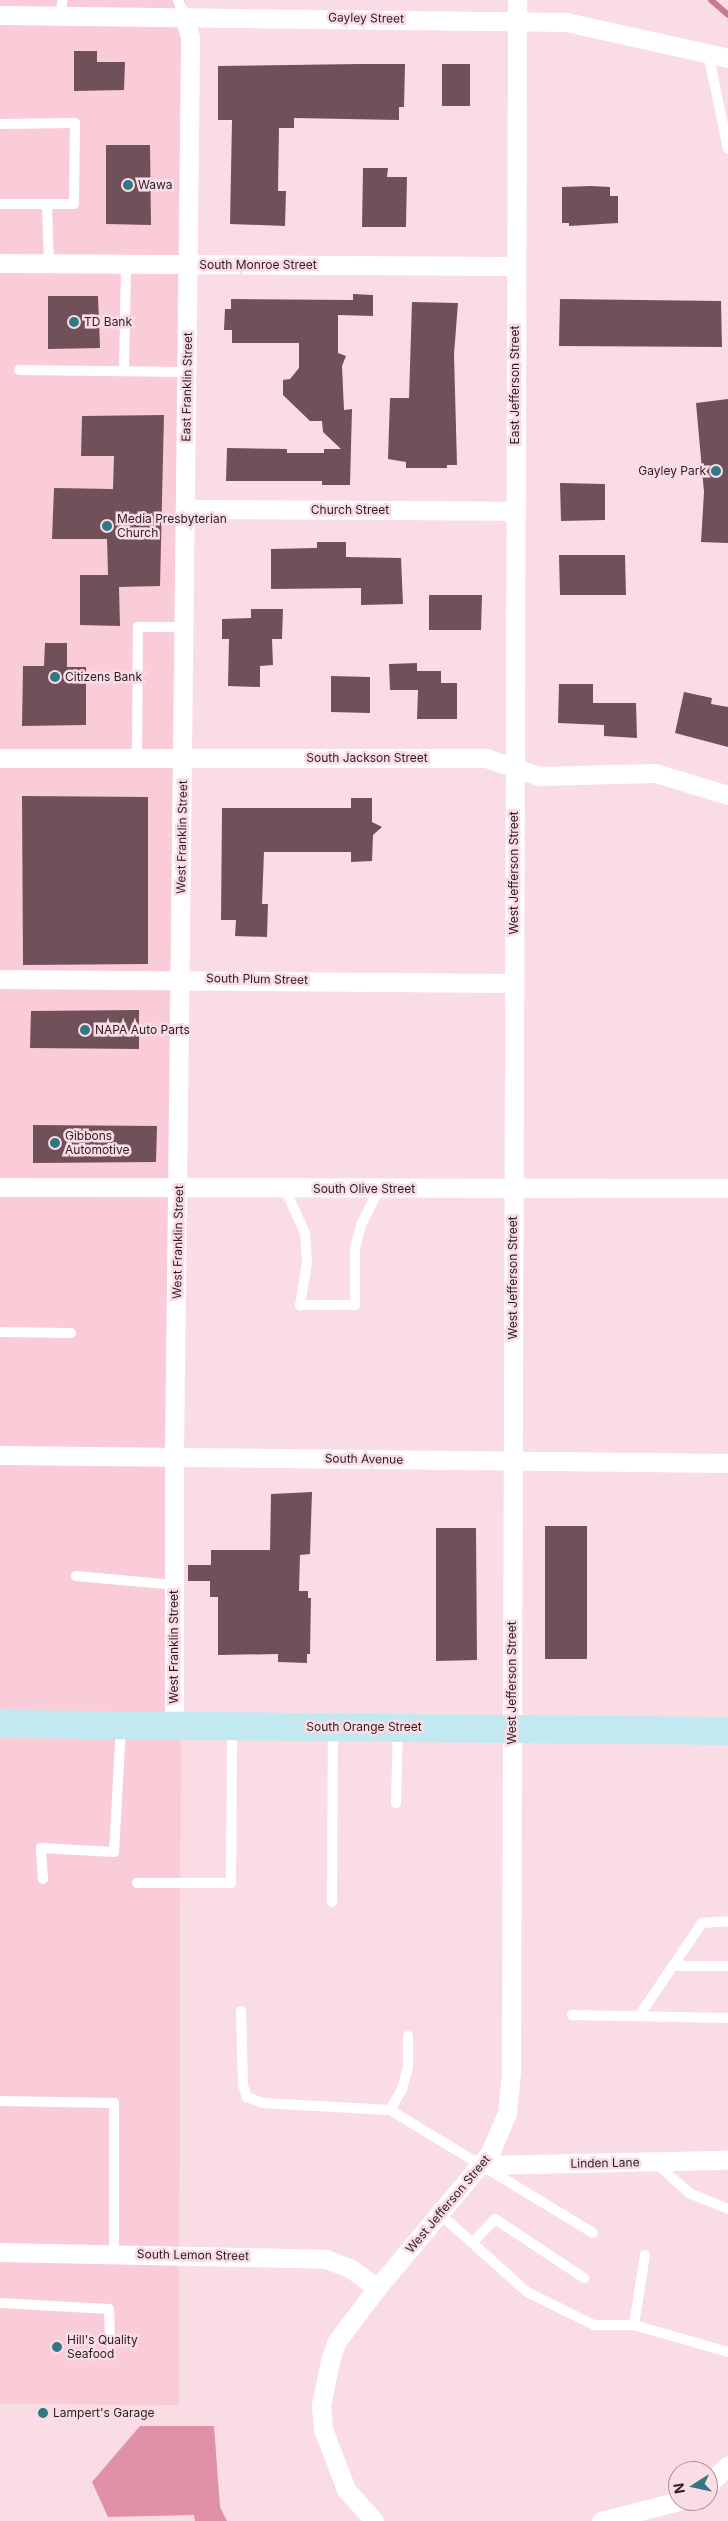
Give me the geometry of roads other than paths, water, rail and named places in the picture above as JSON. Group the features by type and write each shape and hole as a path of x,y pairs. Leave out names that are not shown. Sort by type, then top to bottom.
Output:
{"main road":[{"name":"South Orange Street","path":"0,1724 728,1731"}],"street":[{"name":"East Jefferson Street","path":"514,770 517,0"},
{"name":"Gayley Street","path":"0,15 61,8 181,8 517,20 589,26 728,58"},
{"name":"East Franklin Street","path":"181,8 190,37 183,758"},
{"name":"South Monroe Street","path":"0,263 516,266"},
{"name":"Church Street","path":"186,509 515,511"},
{"name":"South Jackson Street","path":"0,758 486,758 514,770 539,776 654,773 728,795"},
{"name":"West Franklin Street","path":"174,1726 174,1457 179,1189 183,758"},
{"name":"West Jefferson Street","path":"374,2521 358,2506 337,2470 323,2429 321,2404 324,2384 337,2341 377,2288 481,2166 498,2137 510,2099 514,770"},
{"name":"South Plum Street","path":"0,979 181,978 514,983"},
{"name":"South Olive Street","path":"0,1187 179,1189 728,1188"},
{"name":"South Avenue","path":"0,1455 728,1463"},
{"name":"Linden Lane","path":"481,2166 728,2160"},
{"name":"South Lemon Street","path":"0,2252 326,2259 350,2268 377,2288"},
{"path":"718,2475 728,2465"},
{"path":"601,2521 668,2504"}],"lane":[{"path":"708,53 728,149"},
{"path":"0,124 75,123 74,204 0,204"},
{"path":"47,204 49,264"},
{"path":"124,372 126,264"},
{"path":"19,370 187,372"},
{"path":"137,758 138,627 184,627"},
{"path":"285,1189 305,1233 307,1262 300,1305 355,1305 355,1248 361,1225 379,1189"},
{"path":"0,1332 71,1333"},
{"path":"76,1576 174,1585"},
{"path":"42,1879 41,1848 114,1852 121,1726"},
{"path":"137,1883 231,1883 232,1726"},
{"path":"332,1902 333,1727"},
{"path":"396,1804 398,1727"},
{"path":"639,2016 702,1923 728,1922"},
{"path":"673,1966 728,1966"},
{"path":"241,2011 243,2085 247,2097 263,2103 390,2110 593,2232"},
{"path":"572,2015 728,2018"},
{"path":"390,2110 402,2089 408,2066 408,2036"},
{"path":"0,2101 114,2103 114,2254"},
{"path":"655,2162 689,2192 728,2209"},
{"path":"440,2214 528,2292 594,2325 634,2325 728,2352"},
{"path":"472,2243 495,2219 584,2278"},
{"path":"634,2325 645,2256"},
{"path":"0,2303 109,2310 110,2344"}],"waterway":[{"path":"711,0 728,15"}],"place":[{"name":"Wawa","path":"128,185"},
{"name":"TD Bank","path":"74,322"},
{"name":"Gayley Park","path":"716,471"},
{"name":"Media Presbyterian Church","path":"107,526"},
{"name":"Citizens Bank","path":"55,677"},
{"name":"NAPA Auto Parts","path":"85,1030"},
{"name":"Gibbons Automotive","path":"55,1143"},
{"name":"Hill's Quality Seafood","path":"57,2347"},
{"name":"Lampert's Garage","path":"43,2413"}]}
